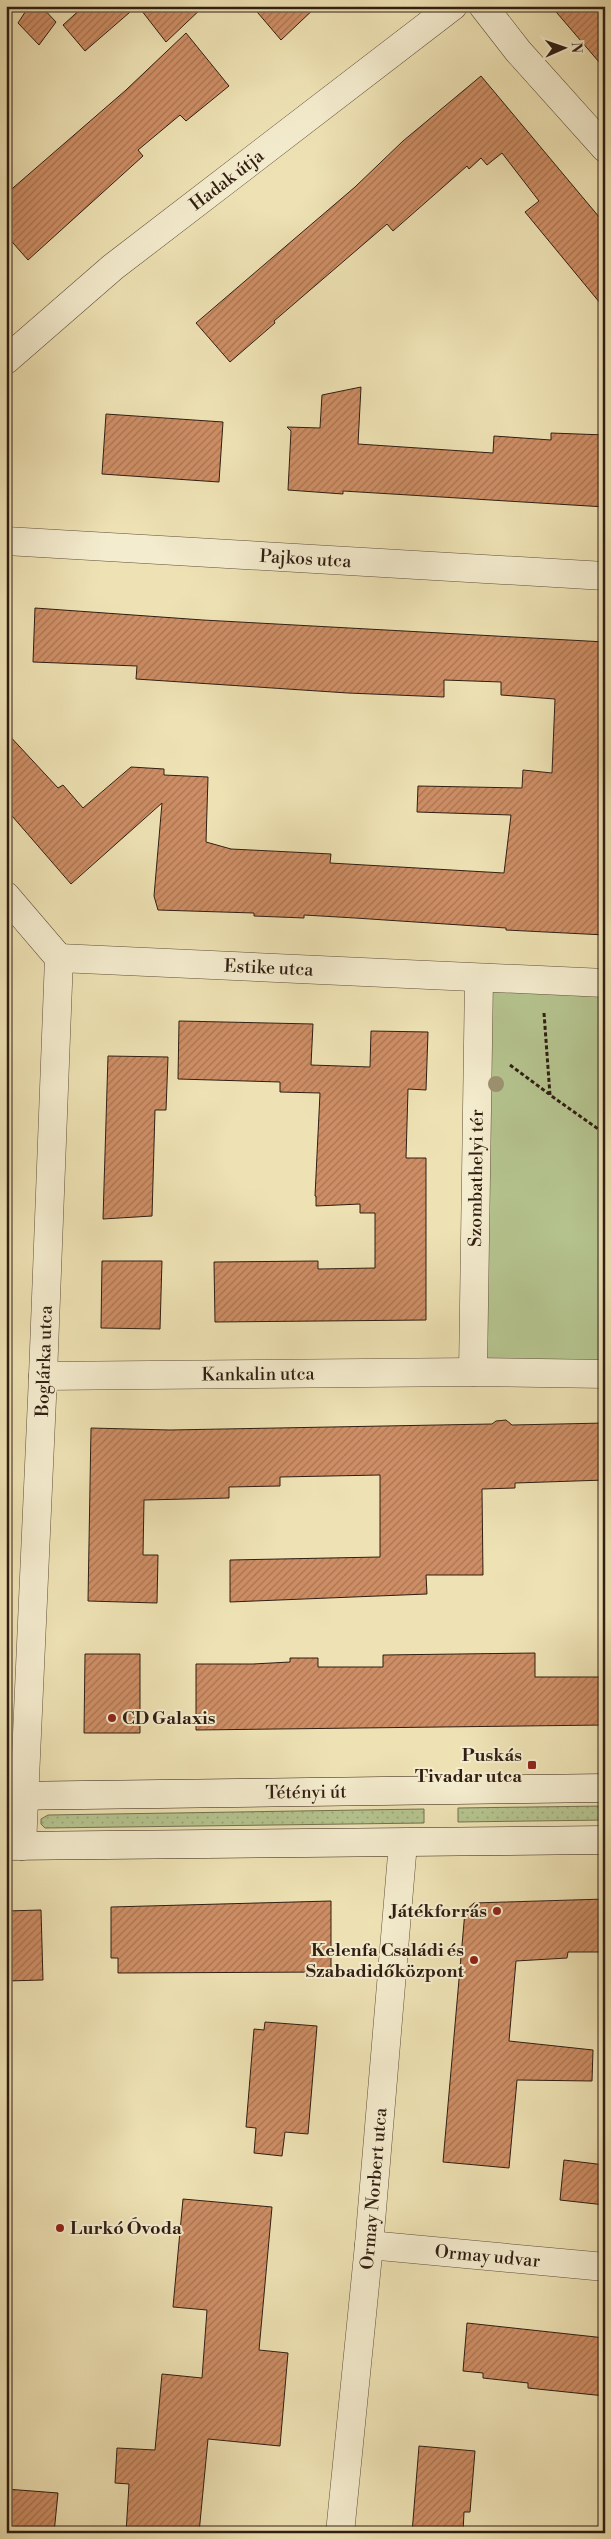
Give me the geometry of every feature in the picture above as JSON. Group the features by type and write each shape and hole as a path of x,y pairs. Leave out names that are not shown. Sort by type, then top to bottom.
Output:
{"street":[{"name":"Hadak útja","path":"6,360 113,267 453,6"},
{"path":"483,6 518,51 605,148"},
{"name":"Pajkos utca","path":"6,542 605,576"},
{"path":"6,896 59,958"},
{"name":"Estike utca","path":"59,958 479,978"},
{"name":"Boglárka utca","path":"14,1846 15,1796 44,1376 59,958"},
{"path":"479,978 605,983"},
{"name":"Szombathelyi tér","path":"473,1372 479,978"},
{"path":"473,1372 605,1374"},
{"name":"Kankalin utca","path":"44,1376 473,1372"},
{"name":"Tétényi út","path":"15,1796 605,1788"},
{"path":"14,1846 605,1840"},
{"name":"Ormay Norbert utca","path":"340,2533 368,2245 403,1843"},
{"name":"Ormay udvar","path":"368,2245 605,2267"}],"path":[{"path":"541,980 550,1095"},
{"path":"478,1041 601,1131 605,1141"},
{"path":"601,1131 605,1126"}],"green space":[{"path":"479,978 605,983 605,1374 473,1372"},
{"path":"605,1806 605,1820 458,1822 458,1808"},
{"path":"424,1809 424,1823 45,1828 41,1824 41,1819 48,1815"}],"building":[{"path":"29,6 41,6 56,22 39,45 18,23"},
{"path":"84,6 137,6 85,51 63,25"},
{"path":"138,6 204,6 166,42"},
{"path":"252,6 317,6 281,40"},
{"path":"551,6 605,6 605,69"},
{"path":"186,33 229,86 186,121 180,115 138,150 143,156 28,260 6,235 6,194 126,90"},
{"path":"481,76 605,224 605,309 525,212 539,201 502,153 487,165 481,158 469,169 467,166 393,231 387,224 274,321 275,323 230,362 196,323 355,187 403,141"},
{"path":"361,387 358,444 493,453 494,436 551,440 551,433 605,435 605,507 343,491 343,494 288,490 291,431 287,427 320,428 322,395"},
{"path":"106,414 223,422 219,482 102,474"},
{"path":"35,608 203,620 605,642 605,935 506,930 506,928 304,915 304,918 254,916 254,913 158,910 154,896 162,803 71,884 6,809 6,732 58,788 63,785 83,808 131,767 164,769 164,775 208,777 206,842 231,849 331,854 330,863 504,873 511,815 417,812 418,786 522,788 523,770 552,773 555,699 501,695 501,682 444,680 444,697 348,693 136,679 137,666 33,662"},
{"path":"179,1021 313,1024 311,1065 370,1067 371,1031 428,1032 426,1090 408,1089 406,1158 426,1158 426,1320 215,1322 214,1262 318,1261 318,1269 375,1268 375,1213 360,1213 360,1204 316,1206 320,1093 280,1092 280,1082 178,1079"},
{"path":"108,1056 168,1057 166,1110 155,1110 152,1216 103,1219"},
{"path":"102,1261 162,1261 160,1329 101,1328"},
{"path":"506,1420 512,1425 605,1423 605,1480 515,1483 515,1488 482,1489 483,1575 426,1575 427,1594 230,1602 230,1560 380,1557 380,1475 280,1477 280,1486 229,1487 229,1498 144,1500 143,1555 158,1555 157,1603 88,1601 91,1428 170,1430 492,1424 496,1421"},
{"path":"535,1653 535,1677 605,1677 605,1725 196,1730 196,1664 253,1664 290,1662 290,1658 318,1658 318,1667 383,1667 383,1655"},
{"path":"85,1654 140,1654 140,1733 84,1733"},
{"path":"605,1899 605,1952 568,1952 567,1958 516,1961 509,2041 593,2050 592,2081 517,2080 509,2168 443,2162 465,1911 474,1903"},
{"path":"331,1901 331,1972 118,1973 118,1958 111,1958 111,1907"},
{"path":"41,1910 43,1980 6,1981 6,1911"},
{"path":"265,2022 317,2026 308,2134 285,2132 282,2156 254,2153 256,2128 246,2127 254,2029 264,2030"},
{"path":"564,2160 605,2165 605,2205 560,2200"},
{"path":"183,2199 272,2207 259,2350 288,2353 280,2446 208,2439 199,2533 126,2533 129,2484 115,2483 117,2448 155,2450 162,2374 202,2378 207,2310 173,2307"},
{"path":"467,2323 605,2338 605,2396 528,2388 528,2383 483,2378 483,2373 463,2371"},
{"path":"419,2446 475,2451 470,2512 464,2512 463,2533 412,2533"},
{"path":"6,2489 58,2493 54,2533 6,2533"}],"place":[{"name":"CD Galaxis","path":"112,1718"},
{"name":"Puskás Tivadar utca","path":"532,1765"},
{"name":"Játékforrás","path":"497,1911"},
{"name":"Kelenfa Családi és Szabadidőközpont","path":"474,1960"},
{"name":"Lurkó Óvoda","path":"60,2228"}]}
